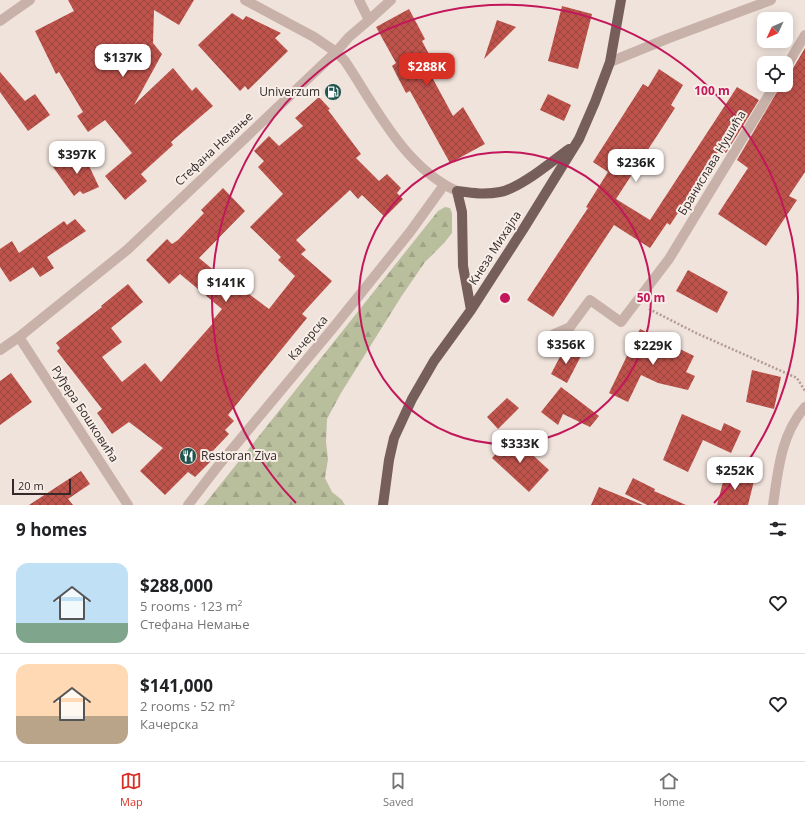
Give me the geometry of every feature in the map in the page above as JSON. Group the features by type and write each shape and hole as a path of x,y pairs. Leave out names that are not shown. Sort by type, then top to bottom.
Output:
{"main road":[{"name":"Кнеза Михајла","path":"383,505 389,460 394,438 423,380 524,228 579,139 610,62 621,0"},
{"path":"470,310 463,266 462,212 457,191 481,194 502,192 518,185 574,146"}],"street":[{"path":"0,21 30,0"},
{"path":"245,0 314,37 336,52 345,61 394,135 416,163 444,185 457,191"},
{"path":"360,0 369,20"},
{"name":"Стефана Немање","path":"0,350 19,337 127,250 336,52 349,37 391,0"},
{"path":"610,62 771,0"},
{"path":"792,56 805,35"},
{"name":"Бранислава Нушића","path":"554,334 570,327 590,300 621,322 669,259 771,92"},
{"name":"Качерска","path":"188,505 218,466 410,232 444,185"},
{"name":"Руђера Бошковића","path":"19,337 128,505"},
{"path":"773,505 778,470 786,436 796,417 805,407"}],"path":[{"path":"636,302 702,336 797,378 805,391"}],"green space":[{"path":"445,207 450,208 452,213 452,233 425,262 401,297 341,393 327,419 326,442 328,459 325,478 332,492 342,500 345,505 204,505 438,211"}],"building":[{"path":"68,0 194,0 179,25 154,10 153,43 162,54 134,105 173,68 192,91 196,87 213,106 171,142 173,145 141,174 147,181 125,200 105,176 132,153 105,120 88,132 77,116 83,112 59,72 56,74 35,31 74,11"},
{"path":"562,6 592,14 578,69 548,61"},
{"path":"409,9 425,39 422,41 440,75 433,79 453,116 463,107 485,144 450,163 410,91 406,93 392,66 396,63 376,27"},
{"path":"232,13 243,20 246,16 281,33 275,38 288,51 248,90 245,86 240,91 198,45"},
{"path":"497,20 516,27 484,59"},
{"path":"805,48 805,172 789,196 797,200 766,246 718,214 748,168 737,160 777,92 793,92 793,68"},
{"path":"659,69 683,85 671,105 675,108 616,199 650,220 737,87 759,100 726,153 720,149 670,225 667,223 650,248 614,225 553,317 527,300 588,208 586,207 608,172 593,162 643,84 648,87"},
{"path":"0,72 25,101 35,94 50,115 28,131 0,92"},
{"path":"548,94 571,105 564,121 540,110"},
{"path":"319,97 330,109 328,110 361,154 356,158 379,181 387,174 401,188 397,193 403,199 385,217 362,195 358,199 350,190 296,240 306,250 301,254 332,281 302,314 307,318 228,415 234,421 225,430 229,434 208,456 212,460 195,477 188,472 165,495 140,471 163,448 129,422 112,434 97,413 102,409 57,351 60,348 56,343 102,307 101,306 128,284 143,302 111,328 122,342 102,357 122,382 145,363 161,382 214,322 213,320 222,309 180,274 169,284 146,260 167,239 172,244 178,240 204,213 201,210 223,188 245,211 199,258 239,291 241,288 269,309 295,276 278,260 281,257 250,227 283,194 258,167 264,161 254,151 269,136 279,146 303,126 295,118"},
{"path":"83,153 99,187 83,194 80,191 74,196 53,167"},
{"path":"75,219 86,231 47,257 54,268 40,277 33,267 10,282 0,267 0,249 12,241 19,253 64,221 67,225"},
{"path":"688,270 728,292 717,313 676,291"},
{"path":"640,329 694,356 686,372 695,376 688,390 658,383 641,375 628,402 609,393"},
{"path":"565,347 581,356 567,383 551,374"},
{"path":"752,370 781,377 774,409 746,402"},
{"path":"11,373 32,402 0,425 0,381"},
{"path":"561,387 599,416 590,427 563,414 558,425 541,412"},
{"path":"507,398 519,408 498,429 487,417"},
{"path":"682,414 721,431 724,423 741,431 731,453 703,440 688,472 663,460"},
{"path":"512,436 549,470 529,492 492,458"},
{"path":"81,471 90,484 68,499 73,505 29,505"},
{"path":"725,474 754,481 748,505 717,505"},
{"path":"633,478 655,489 654,491 686,505 647,505 625,494"},
{"path":"599,487 643,505 591,505"}],"place":[{"name":"Univerzum","path":"333,92"},
{"name":"Restoran Ziva","path":"188,456"}]}
